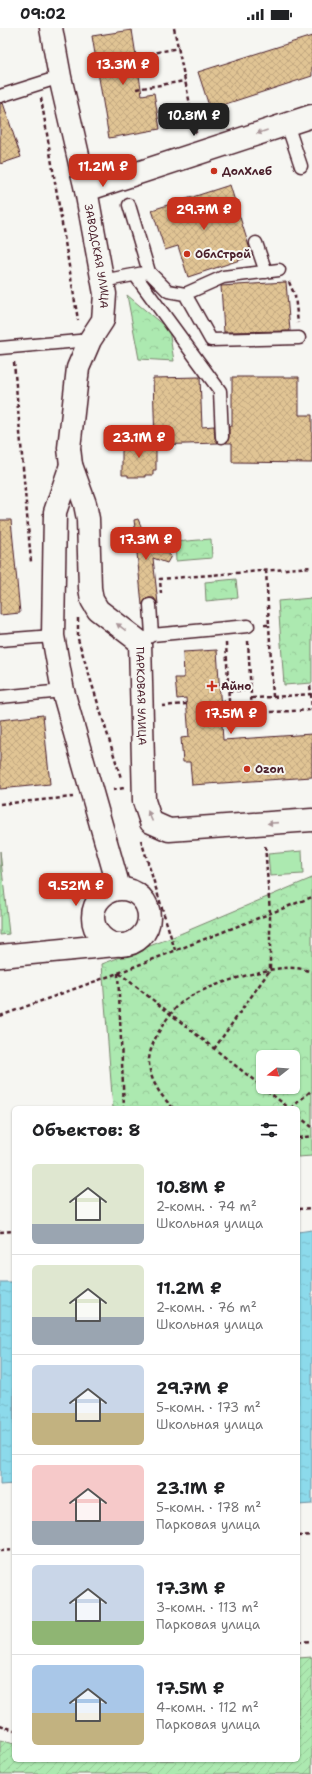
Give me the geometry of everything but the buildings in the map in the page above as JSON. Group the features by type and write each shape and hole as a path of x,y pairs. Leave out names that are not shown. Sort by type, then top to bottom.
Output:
{"street":[{"name":"ЗАВОДСКАЯ УЛИЦА","path":"51,28 60,77 86,190 104,294 102,320 86,340"},
{"path":"86,190 200,154 312,116"},
{"name":"ПАРКОВАЯ УЛИЦА","path":"86,340 78,368 69,448 71,465 85,504 88,519 90,588 92,600 98,610 146,638 144,801 151,822 169,830 312,820"},
{"path":"71,465 55,512 53,636 63,691 119,888"},
{"path":"0,956 124,945 133,943 145,931 148,923 147,906 136,892 119,888 103,894 97,901 93,910 92,919 95,929 100,936 107,942 115,945"}],"lane":[{"path":"0,96 60,77"},
{"path":"287,124 301,166"},
{"path":"129,205 149,272 168,291 185,294 223,277 279,270"},
{"path":"256,243 266,272"},
{"path":"102,282 149,272"},
{"path":"135,275 220,391 222,437"},
{"path":"185,294 211,340 299,338"},
{"path":"0,348 86,340"},
{"path":"150,608 146,638 248,626"},
{"path":"0,640 53,636"},
{"path":"0,697 63,691"}],"path":[{"path":"174,28 200,154"},
{"path":"136,56 179,48"},
{"path":"136,89 185,81"},
{"path":"38,83 86,340"},
{"path":"279,270 287,278 295,296 299,338"},
{"path":"13,347 32,566"},
{"path":"150,608 160,610 162,605 160,579 312,567"},
{"path":"266,570 273,696"},
{"path":"78,616 78,639 127,795"},
{"path":"269,625 248,626 252,713 312,710 310,694 310,685 312,685"},
{"path":"220,702 229,702 226,629"},
{"path":"229,691 251,690"},
{"path":"252,698 310,694"},
{"path":"0,804 92,795 124,788"},
{"path":"214,1049 270,970 270,913 264,824"},
{"path":"141,840 175,950"},
{"path":"0,1016 312,897"},
{"path":"171,1106 157,1088 152,1076 149,1062 151,1051 162,1024 185,999 215,984 270,970 293,968 312,972"},
{"path":"118,972 287,1106"},
{"path":"118,972 124,1106"},
{"path":"292,1106 312,1090"},
{"path":"300,1118 312,1127"},
{"path":"300,1138 312,1136"},
{"path":"300,1209 312,1208"},
{"path":"0,1232 12,1231"},
{"path":"300,1536 312,1535"},
{"path":"0,1551 12,1550"},
{"path":"300,1642 312,1641"},
{"path":"0,1725 12,1729"}],"green space":[{"path":"127,295 169,330 174,361 139,359"},
{"path":"211,539 212,558 176,561 175,542"},
{"path":"236,579 238,598 206,601 205,582"},
{"path":"312,598 312,683 284,685 278,601"},
{"path":"0,851 9,934 0,935"},
{"path":"302,851 303,874 270,876 268,854"},
{"path":"312,878 312,1156 300,1157 300,1106 113,1106 102,964 168,939"},
{"path":"312,1657 312,1774 0,1774 0,1740 12,1743 12,1762 300,1762 300,1658"}],"water":[{"path":"312,1230 312,1504 300,1505 300,1232"},
{"path":"0,1282 12,1282 12,1484 0,1485"}],"place":[{"name":"ДолХлеб","path":"214,171"},
{"name":"ОблСтрой","path":"187,254"},
{"name":"Айно","path":"212,686"},
{"name":"Ozon","path":"247,769"}]}
